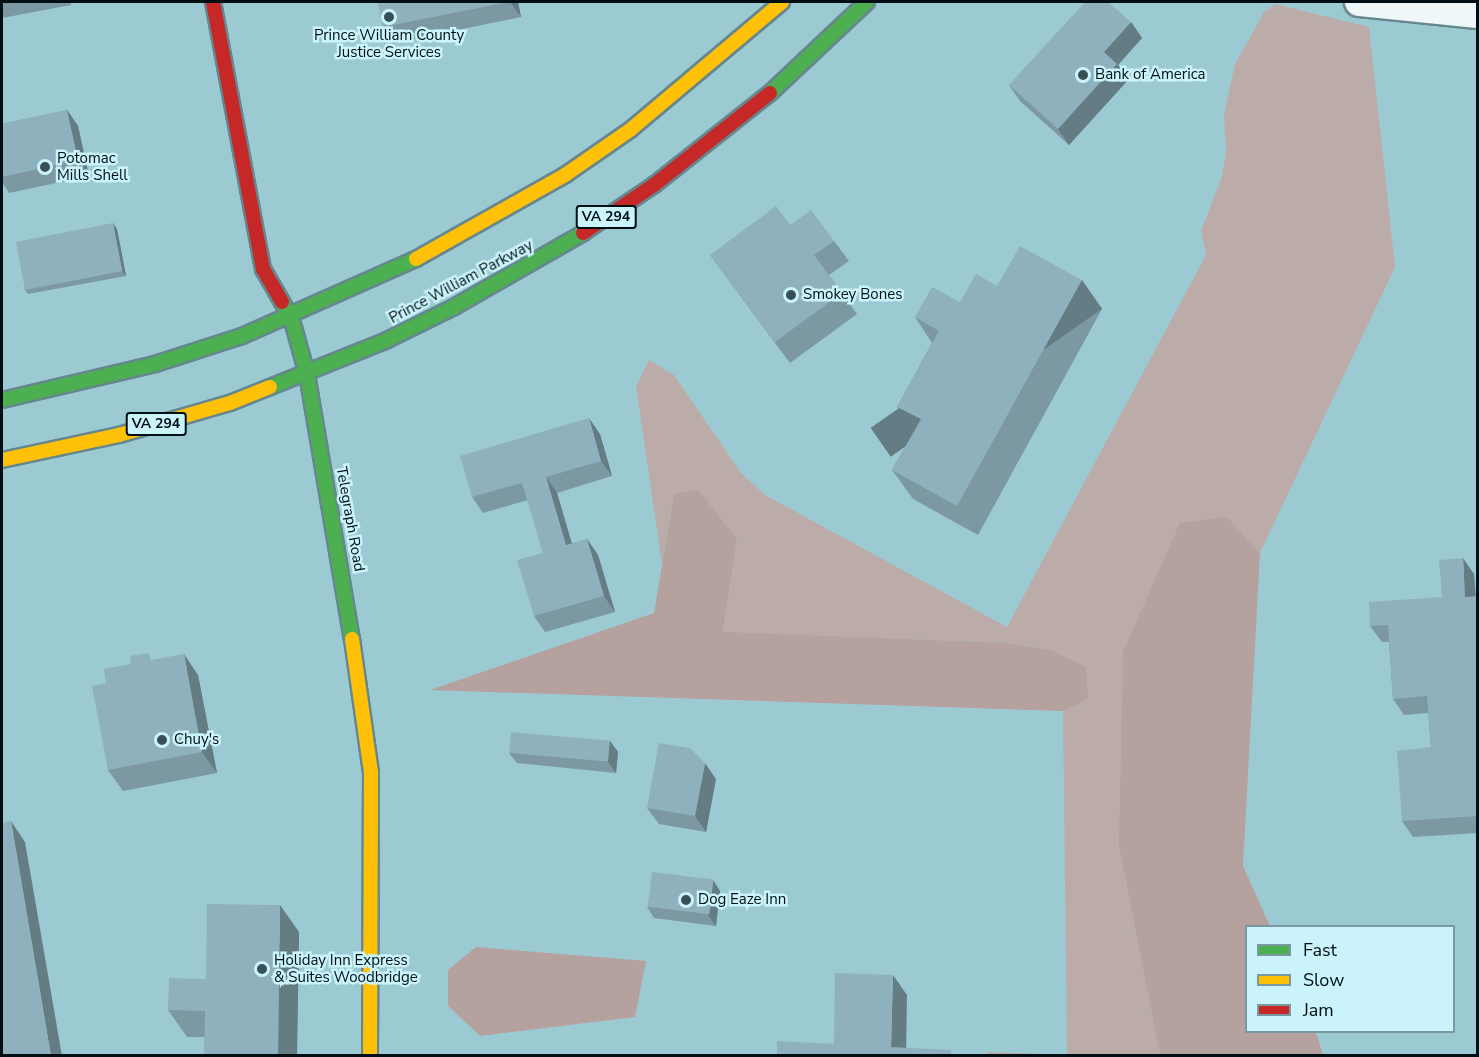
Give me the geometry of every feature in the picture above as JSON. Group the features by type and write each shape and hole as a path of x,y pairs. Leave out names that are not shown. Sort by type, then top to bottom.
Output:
{"main road":[{"name":"Telegraph Road","path":"213,2 263,269 291,317 307,374 344,578 371,772 370,1056"},
{"path":"2,400 155,364 291,317 418,258 565,175 691,82 782,2"},
{"name":"Prince William Parkway","path":"2,460 119,435 230,403 307,374 454,307 597,223 719,136 867,2"}],"street":[{"path":"1359,2 1478,14"}],"shaded area":[{"path":"1275,4 1369,27 1395,267 1260,553 1227,517 1119,846 1160,1055 1067,1055 1063,711 1088,699 1051,650 1007,643 723,633 737,539 674,494 662,564 636,386 649,360 674,375 741,473 765,495 1007,627 1206,255 1201,231 1222,176 1226,151 1224,114 1235,64 1264,12"},
{"path":"698,490 737,539 723,632 1006,643 1051,650 1086,667 1088,699 1063,711 430,690 654,613 674,494"},
{"path":"1227,517 1260,553 1243,866 1270,925 1245,925 1245,1033 1316,1033 1323,1055 1160,1055 1119,846 1123,652 1180,523"},
{"path":"476,947 646,961 635,1017 480,1036 448,1006 448,970"},
{"path":"987,1052 1067,1055 987,1055"}],"building":[{"path":"378,2 508,2 383,27"},
{"name":"Bank of America","path":"1085,2 1108,2 1131,22 1104,52 1117,64 1058,129 1009,85"},
{"path":"67,110 78,160 2,177 2,124"},
{"name":"Smokey Bones","path":"776,206 790,225 811,210 834,241 814,255 842,293 775,342 710,255"},
{"path":"113,223 122,271 25,290 16,242"},
{"path":"1020,246 1082,280 957,506 892,470 921,419 897,407 939,331 915,317 932,287 960,302 976,274 997,286"},
{"path":"589,418 601,461 546,477 566,545 587,539 604,596 534,616 517,560 543,553 522,483 472,497 460,456"},
{"path":"1463,558 1465,597 1478,596 1478,816 1402,821 1397,751 1431,747 1427,696 1393,699 1388,625 1370,626 1369,602 1442,597 1439,560"},
{"name":"Chuy's","path":"149,653 151,660 184,654 202,752 108,770 92,686 106,683 104,669 131,664 130,656"},
{"path":"511,732 610,741 608,762 509,753"},
{"path":"659,743 690,748 705,763 695,816 647,808"},
{"path":"11,821 51,1056 2,1056 2,823"},
{"name":"Dog Eaze Inn","path":"652,872 714,880 709,914 648,907"},
{"path":"207,904 280,905 278,1056 204,1056 205,1011 168,1010 169,978 206,979"},
{"path":"835,973 893,975 891,1047 951,1050 951,1056 777,1056 777,1041 834,1044"}],"traffic: fast":[{"path":"770,93 867,2"},
{"path":"270,387 385,341 454,307 583,233"},
{"path":"2,400 155,364 242,336 416,259"},
{"path":"282,302 291,317 307,374 352,639"}],"traffic: slow":[{"path":"416,259 565,175 630,130 782,2"},
{"path":"2,460 119,435 230,403 270,387"},
{"path":"352,639 371,772 370,1056"}],"traffic: jam":[{"path":"213,2 263,269 282,302"},
{"path":"583,233 654,185 770,93"}],"place":[{"name":"Prince William County Justice Services","path":"389,17"},
{"name":"Bank of America","path":"1083,75"},
{"name":"Potomac Mills Shell","path":"45,167"},
{"name":"Smokey Bones","path":"791,295"},
{"name":"Chuy's","path":"162,740"},
{"name":"Dog Eaze Inn","path":"686,900"},
{"name":"Holiday Inn Express & Suites Woodbridge","path":"262,969"}]}
